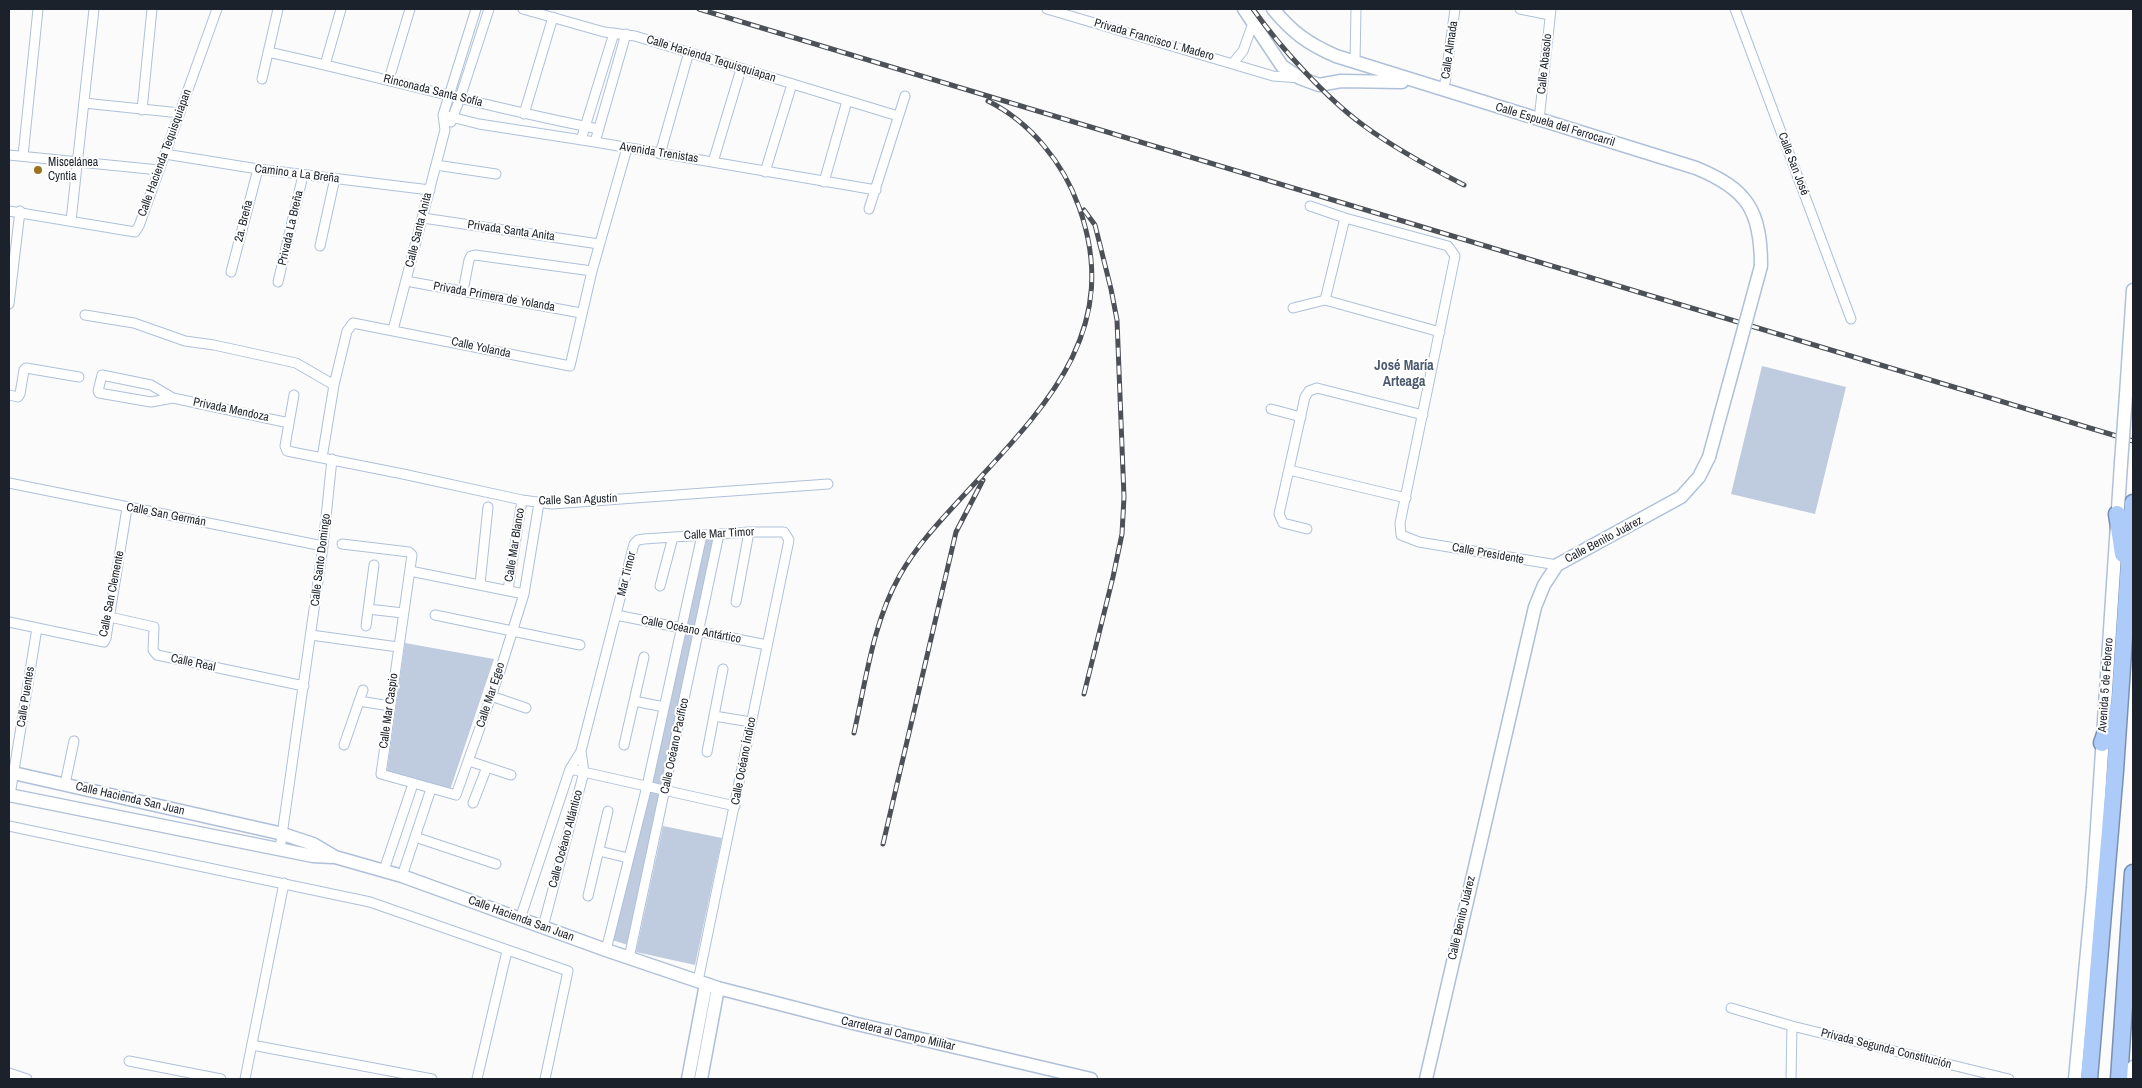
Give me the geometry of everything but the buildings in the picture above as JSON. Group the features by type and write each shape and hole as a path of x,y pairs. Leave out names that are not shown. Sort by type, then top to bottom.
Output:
{"highway":[{"name":"Avenida 5 de Febrero","path":"2078,1078 2100,936 2133,503"},
{"path":"2117,514 2127,586"},
{"path":"2102,743 2120,691"},
{"path":"2119,1079 2133,872"},
{"path":"2093,888 2100,936"},
{"path":"2121,1042 2128,1021 2133,989"}],"main road":[{"name":"Calle Espuela del Ferrocarril","path":"1244,9 1282,66 1300,78 1319,85 1341,81 1415,82"},
{"name":"Calle Espuela del Ferrocarril","path":"1273,9 1289,28 1307,42 1329,53 1415,82 1696,168"},
{"name":"Calle Benito Juárez","path":"1426,1079 1535,607 1544,585 1556,565 1681,497 1699,477 1709,457 1761,266 1758,225 1748,205 1736,188 1717,176 1696,168"},
{"name":"Avenida 5 de Febrero","path":"2078,1078 2093,888 2133,290"},
{"name":"Calle Hacienda San Juan","path":"11,773 283,834 313,844 335,857"},
{"name":"Calle Hacienda San Juan","path":"9,795 280,850 313,856 335,857 384,870 606,950 707,984"},
{"path":"688,1079 707,984"},
{"path":"701,1079 707,984"},
{"name":"Carretera al Campo Militar","path":"707,984 848,1022 1091,1079"},
{"path":"2132,1079 2133,1066"}],"street":[{"path":"23,156 38,9"},
{"path":"71,221 94,9"},
{"path":"142,110 152,9"},
{"name":"Calle Hacienda Tequisquiapan","path":"9,210 135,232 139,226 216,9"},
{"path":"262,79 278,9"},
{"path":"325,65 342,9"},
{"path":"389,79 410,9"},
{"name":"Calle Santa Anita","path":"445,130 443,116 476,9"},
{"name":"Calle Santa Anita","path":"393,330 445,130 453,118 489,9"},
{"name":"Calle Hacienda Tequisquiapan","path":"523,9 614,33 626,34 898,116"},
{"name":"Privada Francisco I. Madero","path":"1047,9 1273,76 1300,78"},
{"path":"1355,62 1356,9"},
{"name":"Calle Almada","path":"1444,90 1455,9"},
{"path":"1520,9 1551,12"},
{"name":"Calle San José","path":"1735,9 1851,319"},
{"name":"Calle Abasolo","path":"1539,120 1551,12"},
{"path":"524,114 553,17"},
{"path":"1233,63 1243,51 1254,23"},
{"path":"581,140 614,33"},
{"path":"595,142 626,34"},
{"name":"Rinconada Santa Sofía","path":"268,52 389,79 524,114 599,129"},
{"path":"660,154 689,52"},
{"path":"713,162 741,69"},
{"path":"765,172 792,84"},
{"path":"869,209 905,96"},
{"path":"824,182 847,101"},
{"path":"84,103 180,113"},
{"name":"Avenida Trenistas","path":"443,116 479,124 876,190"},
{"path":"581,313 627,148"},
{"name":"Camino a La Breña","path":"165,154 258,169 430,190"},
{"path":"9,155 159,170"},
{"path":"436,165 496,174"},
{"name":"2a. Breña","path":"231,272 258,169"},
{"name":"Privada La Breña","path":"278,282 303,174"},
{"path":"320,246 335,178"},
{"path":"1289,470 1406,498 1455,256 1448,246 1345,218 1310,206"},
{"path":"9,304 20,212"},
{"name":"Privada Santa Anita","path":"423,218 599,244"},
{"path":"1326,300 1345,218"},
{"path":"463,291 468,260 471,256 475,255 592,271"},
{"name":"Privada Primera de Yolanda","path":"406,281 581,313"},
{"path":"1293,308 1326,300 1440,332"},
{"name":"Calle Yolanda","path":"393,330 570,366 581,313"},
{"path":"85,315 134,323 185,341 296,362 334,385"},
{"path":"322,458 334,385 349,326 356,323 393,330"},
{"path":"9,395 18,397 20,394 26,368 79,377"},
{"name":"Privada Mendoza","path":"173,398 155,402 134,400 99,393 98,391 102,375 157,387 173,398 289,423"},
{"path":"134,400 137,382"},
{"path":"1307,529 1283,523 1279,514 1305,398 1309,391 1317,388 1423,415"},
{"path":"294,395 286,450 332,460"},
{"path":"1271,410 1301,417"},
{"name":"Calle San Agustín","path":"332,460 539,503 828,484"},
{"name":"Calle Santo Domingo","path":"280,850 323,546 332,460"},
{"name":"Calle San Germán","path":"9,482 127,508 323,546"},
{"name":"Calle Presidente","path":"1406,498 1400,523 1400,535 1419,542 1556,565"},
{"name":"Calle Mar Blanco","path":"508,590 522,500"},
{"name":"Calle Mar Blanco","path":"524,594 539,503"},
{"path":"480,584 488,507"},
{"name":"Calle San Clemente","path":"37,628 104,642 106,640 127,508"},
{"name":"Calle Mar Timor","path":"644,539 780,531 787,534 789,540"},
{"path":"736,602 749,532"},
{"name":"Calle Océano Pacífico","path":"629,958 719,534"},
{"name":"Calle Océano Pacífico","path":"606,950 647,786 702,535"},
{"path":"660,586 673,537"},
{"name":"Mar Timor","path":"616,615 634,544 638,540 644,539"},
{"name":"Calle Océano Índico","path":"707,984 735,806 789,540"},
{"path":"342,544 409,552 412,556 410,570 524,594"},
{"path":"366,626 374,565"},
{"name":"Calle Mar Caspio","path":"410,570 381,774 456,795"},
{"name":"Calle Mar Egeo","path":"456,795 524,594"},
{"path":"368,609 403,614"},
{"path":"434,615 580,645"},
{"name":"Calle Océano Antártico","path":"616,615 767,645"},
{"name":"Calle Océano Atlántico","path":"543,927 584,772 582,751 616,615"},
{"name":"Calle Real","path":"110,617 154,627 153,650 157,655 304,686"},
{"path":"9,622 37,628"},
{"name":"Calle Puentes","path":"9,795 11,773 37,628"},
{"path":"311,635 398,647"},
{"path":"624,745 644,657"},
{"path":"707,752 722,669"},
{"path":"344,745 363,690"},
{"path":"491,696 526,708"},
{"path":"359,701 390,706"},
{"path":"634,701 664,707"},
{"path":"714,716 751,722"},
{"path":"65,784 74,741"},
{"name":"Calle Océano Atlántico","path":"520,919 570,769 582,751"},
{"path":"469,761 511,775"},
{"path":"473,803 487,767"},
{"path":"570,769 735,806"},
{"path":"384,870 413,784"},
{"path":"402,876 431,789"},
{"path":"588,896 608,811"},
{"path":"9,826 370,902 568,971 544,1079"},
{"path":"415,837 496,864"},
{"path":"599,851 628,858"},
{"path":"246,1079 284,883"},
{"path":"477,1079 507,951"},
{"name":"Privada Segunda Constitución","path":"1731,1008 1792,1026 2009,1079"},
{"path":"1791,1079 1792,1026"},
{"path":"252,1045 432,1079"},
{"path":"129,1061 221,1079"},
{"path":"9,1073 27,1079"}],"shaded area":[{"path":"1762,366 1846,387 1815,514 1731,494"},
{"path":"705,537 714,537 628,945 612,940"},
{"path":"405,643 494,659 450,790 387,771"},
{"path":"663,826 722,838 695,965 636,952"}],"railway":[{"path":"699,9 2133,441"},
{"path":"1253,9 1304,71 1349,114 1399,149 1464,185"},
{"path":"854,733 871,652 883,612 900,575 930,533 1021,432 1047,400 1068,366 1083,331 1091,293 1090,252 1079,207 1072,190 1054,159 1031,132 1018,120 988,101"},
{"path":"1084,210 1095,225 1117,320 1124,497 1122,534 1084,694"},
{"path":"883,844 956,532 983,480"}],"place":[{"name":"Miscelánea Cyntia","path":"38,170"}],"district":[{"name":"José María Arteaga","path":"1404,374"}]}
